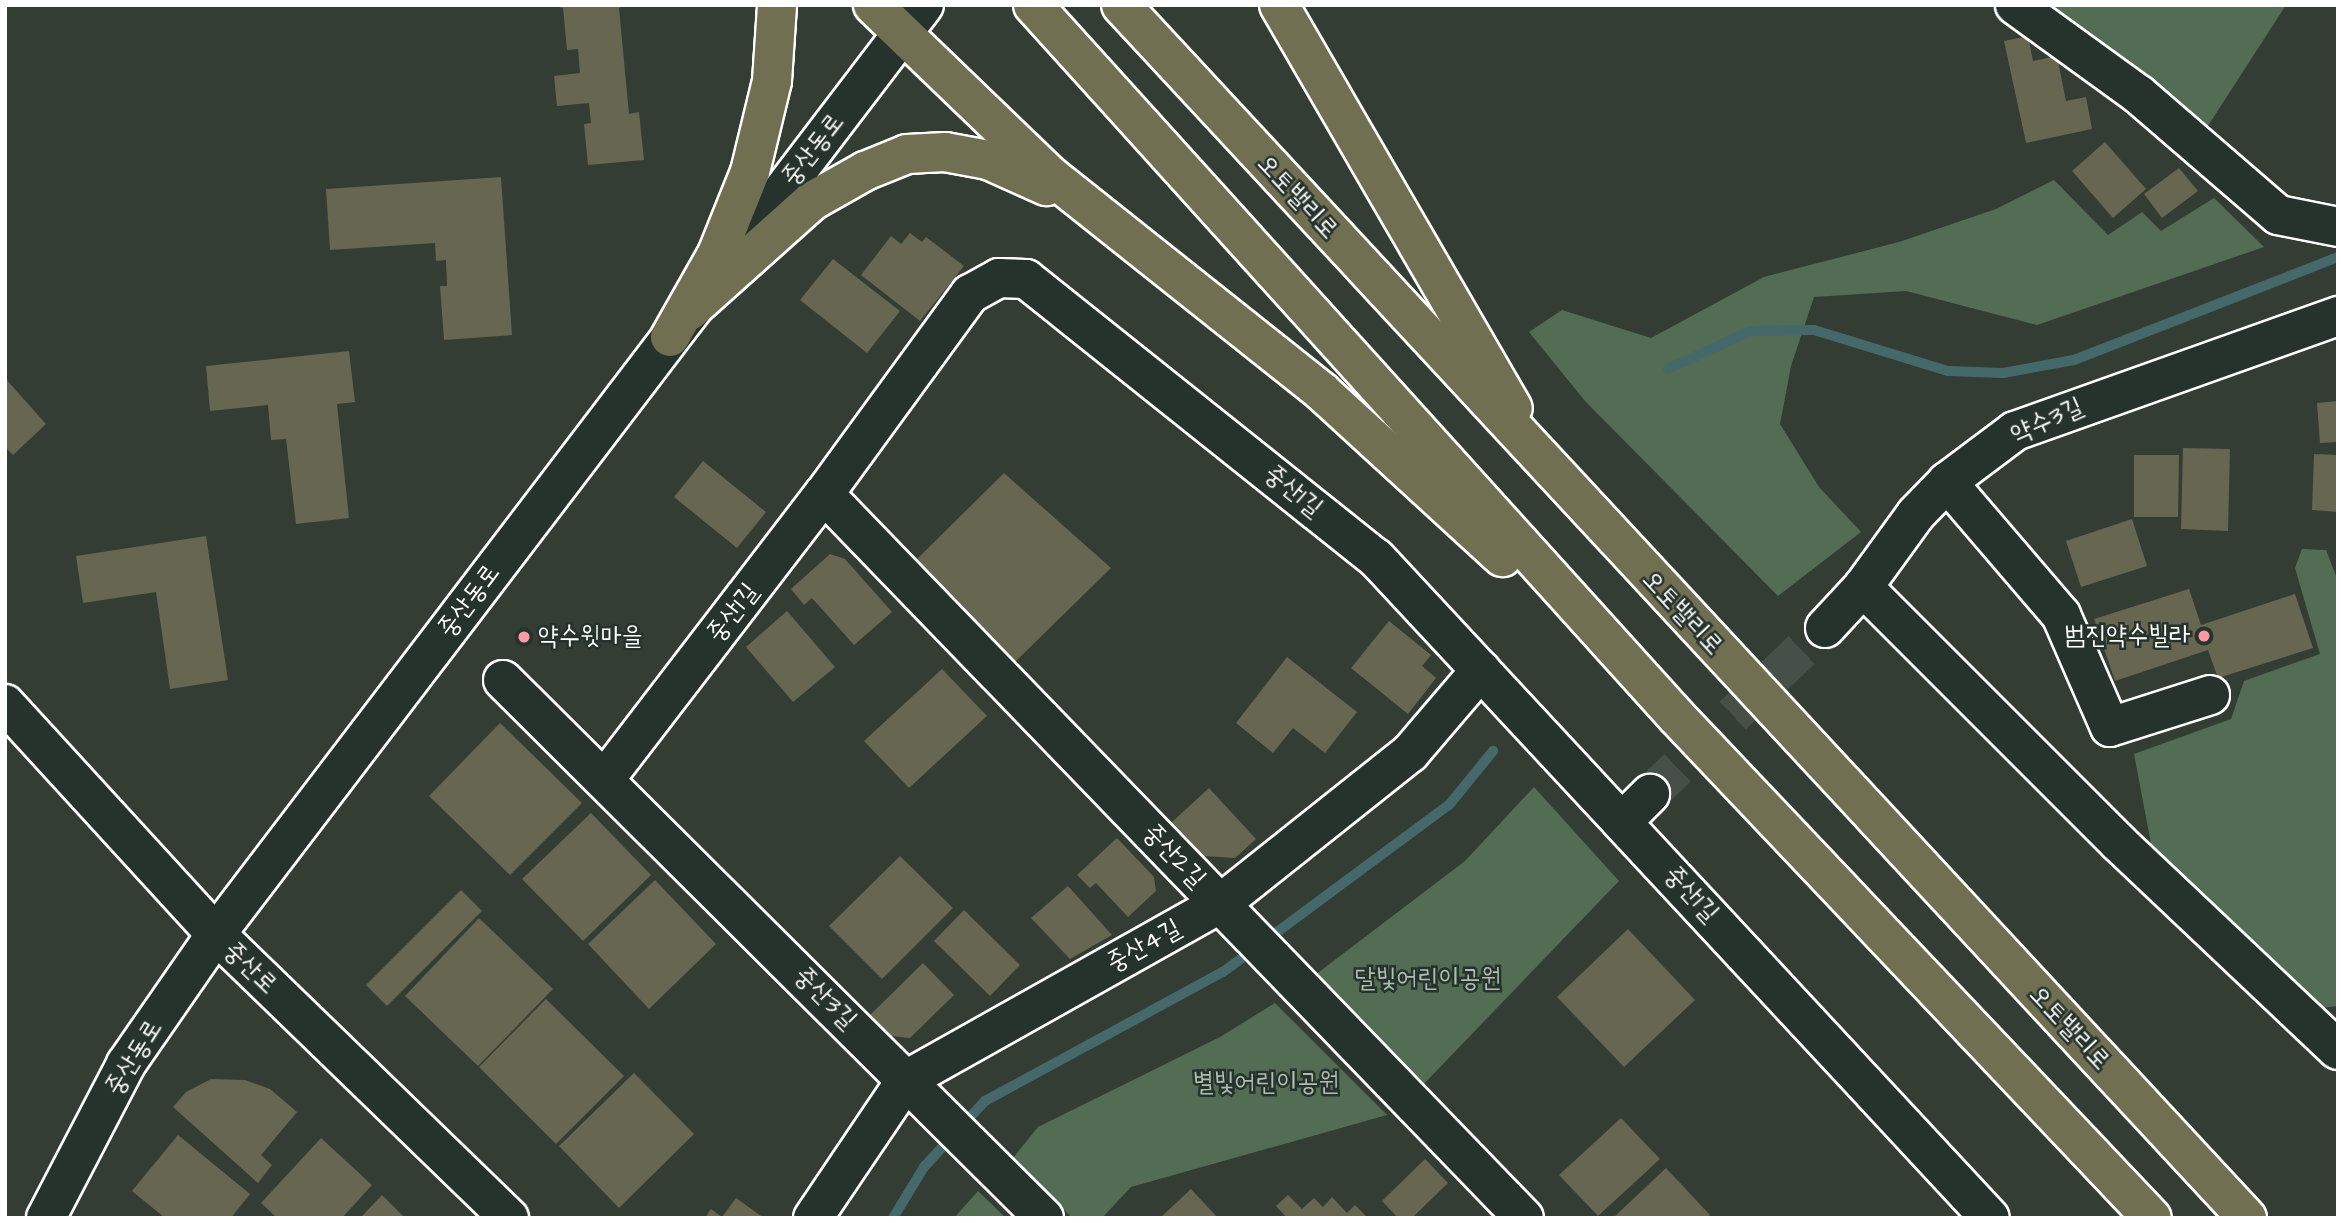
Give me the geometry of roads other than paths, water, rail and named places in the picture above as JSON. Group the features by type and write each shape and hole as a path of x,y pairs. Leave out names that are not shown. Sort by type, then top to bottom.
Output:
{"highway":[{"path":"680,324 717,254 750,172 772,81 777,5"},
{"path":"873,5 901,36 1083,202 1321,391 1677,717"},
{"path":"1033,5 1677,717 2152,1218"},
{"name":"오토밸리로","path":"1121,5 1549,470 2247,1218"},
{"path":"1279,5 1549,470"},
{"path":"680,324 812,201 865,171 907,154 945,152 988,160 1083,202"}],"street":[{"name":"중산동로","path":"46,1218 126,1064 216,934 924,5"},
{"path":"2015,5 2138,94 2278,215 2338,227"},
{"name":"중산1길","path":"605,779 824,494 970,294 999,278 1026,279 1376,558 1624,820 1990,1218"},
{"name":"약수3길","path":"1825,628 1863,587 1916,514 1947,482 2015,431 2300,326 2338,316"},
{"path":"1947,482 2061,615 2110,727 2210,695"},
{"name":"중산2길","path":"824,494 1524,1218"},
{"path":"1863,587 2119,843 2338,1050"},
{"name":"중산3길","path":"503,680 1044,1218"},
{"name":"중산4길","path":"813,1218 917,1090 1231,915 1491,680"},
{"name":"중산로","path":"5,704 216,934 509,1218"},
{"path":"1624,820 1650,794"}],"waterway":[{"path":"1668,369 1750,331 1814,330 1948,371 2003,373 2074,360 2338,257"},
{"path":"893,1218 924,1167 985,1101 1223,972 1449,805 1493,751"}],"tunnel":[{"path":"1650,794 1825,628"}],"place":[{"name":"범진약수빌라","path":"2204,636"},
{"name":"약수윗마을","path":"524,637"}],"park label":[{"name":"달빛어린이공원","path":"1428,979"},
{"name":"별빛어린이공원","path":"1266,1083"}]}
